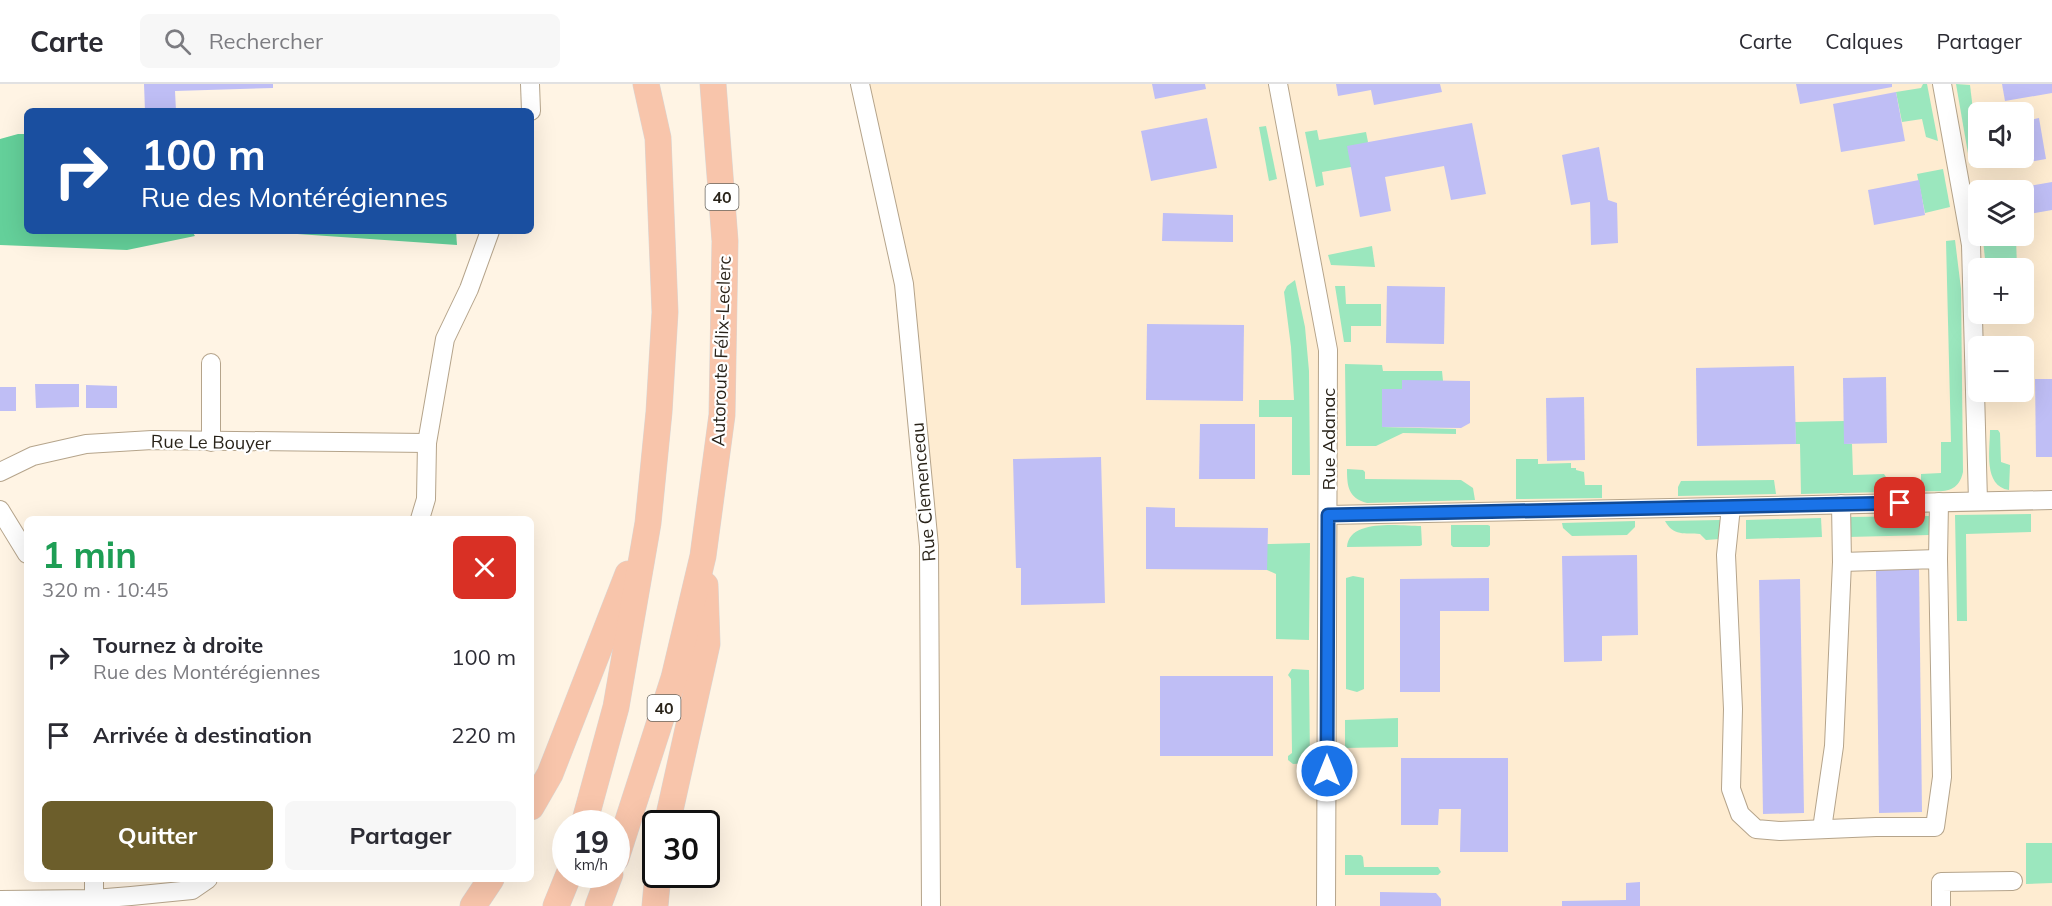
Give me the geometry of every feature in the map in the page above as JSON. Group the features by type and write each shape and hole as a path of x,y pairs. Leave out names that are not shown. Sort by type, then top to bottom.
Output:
{"highway":[{"path":"588,810 616,707 648,523 659,412 665,312 658,138 646,84"},
{"name":"Autoroute Félix-Leclerc","path":"630,815 674,678 703,556 722,415 725,241 713,84"},
{"path":"534,802 550,774 648,523"},
{"path":"670,810 707,644 703,556"},
{"path":"473,906 489,882"},
{"path":"556,906 563,888"},
{"path":"598,906 605,888"},
{"path":"655,906 657,888"}],"street":[{"path":"530,84 531,108"},
{"name":"Rue Clemenceau","path":"860,84 904,284 929,546 931,906"},
{"name":"Rue Adanac","path":"1278,84 1328,350 1326,906"},
{"path":"1942,84 1971,245 1978,501"},
{"path":"421,516 426,499 427,443 445,339 469,289 489,234"},
{"path":"211,363 211,442"},
{"name":"Rue Le Bouyer","path":"0,472 33,456 86,444 152,441 427,443"},
{"path":"1328,515 2052,500"},
{"path":"1731,507 1726,555 1733,709 1731,789 1740,814 1756,829 1780,831 1935,827 1942,777 1939,502"},
{"path":"1822,829 1834,746 1842,562 1841,504"},
{"path":"0,510 24,549"},
{"path":"1842,562 1938,559"},
{"path":"1941,906 1941,882 2013,880"},
{"path":"94,882 94,903"},
{"path":"0,900 94,903 192,890 204,882"}],"shaded area":[{"path":"860,84 2052,84 2052,906 931,906 929,546 904,284"}],"green space":[{"path":"1923,84 1927,84 1938,141 1926,137 1922,119 1902,122 1896,92 1921,88"},
{"path":"1956,84 1970,85 1972,102 1968,102 1968,153"},
{"path":"1266,126 1277,179 1269,181 1259,127"},
{"path":"1317,130 1319,140 1366,132 1368,142 1351,167 1322,172 1324,185 1316,187 1305,132"},
{"path":"24,134 24,234 194,234 195,236 127,250 0,245 0,139"},
{"path":"1943,169 1950,207 1925,213 1917,174"},
{"path":"298,234 456,234 457,245"},
{"path":"1955,240 1961,289 1963,472 1961,479 1953,488 1942,491 1921,491 1921,474 1941,473 1941,442 1951,442 1946,241"},
{"path":"1372,246 1375,267 1331,265 1328,255"},
{"path":"1984,246 2016,246 2017,258 1985,258"},
{"path":"1295,280 1305,327 1309,371 1310,475 1292,475 1292,417 1259,417 1259,400 1294,400 1291,347 1284,292 1287,286"},
{"path":"1335,286 1345,286 1346,304 1381,304 1381,326 1351,326 1351,342 1344,342"},
{"path":"1345,364 1382,365 1383,371 1442,371 1443,381 1402,381 1402,389 1382,389 1382,427 1456,429 1456,434 1403,433 1376,446 1346,446"},
{"path":"1844,421 1844,444 1852,444 1853,475 1884,474 1886,492 1801,494 1800,444 1796,444 1795,422"},
{"path":"1990,430 1998,430 2000,433 2001,462 2010,465 2009,490 1995,482 1992,475 1989,457"},
{"path":"1516,459 1538,459 1538,464 1571,463 1571,468 1584,472 1585,485 1602,485 1602,498 1516,499"},
{"path":"1347,469 1363,470 1365,479 1461,480 1473,488 1475,500 1367,503 1352,495 1347,481"},
{"path":"1774,480 1776,494 1678,496 1681,481"},
{"path":"2031,514 2031,532 1966,534 1967,621 1957,621 1955,515"},
{"path":"1929,516 1929,535 1848,537 1848,517"},
{"path":"1821,518 1822,537 1746,539 1746,520"},
{"path":"1720,520 1720,539 1706,540 1700,534 1676,531 1665,521"},
{"path":"1635,521 1635,527 1627,535 1572,536 1563,528 1562,523"},
{"path":"1389,525 1421,526 1422,545 1420,546 1347,547 1350,538 1357,531 1366,528"},
{"path":"1451,525 1490,526 1490,545 1488,547 1453,547 1451,545"},
{"path":"1310,543 1309,640 1276,639 1276,574 1267,570 1267,544"},
{"path":"1353,576 1364,578 1364,689 1357,692 1346,689 1346,578"},
{"path":"1292,669 1309,670 1310,763 1293,764 1288,760 1288,756 1292,753 1291,679 1288,675"},
{"path":"1398,718 1398,747 1345,748 1345,720"},
{"path":"2026,843 2052,843 2052,883 2026,884"},
{"path":"1345,855 1361,855 1364,867 1438,867 1441,872 1438,875 1345,875"}],"building":[{"path":"144,84 273,84 273,88 175,91 176,108 145,108"},
{"path":"1152,84 1205,84 1206,89 1155,99"},
{"path":"1336,84 1440,84 1442,92 1374,105 1371,90 1338,96"},
{"path":"1796,84 1892,84 1892,87 1800,104"},
{"path":"2002,84 2052,84 2052,93 2005,101"},
{"path":"1896,92 1905,141 1841,152 1833,104"},
{"path":"1207,118 1217,168 1151,181 1141,131"},
{"path":"2039,118 2046,159 2034,161 2034,119"},
{"path":"1472,123 1486,194 1451,200 1444,166 1385,177 1391,211 1360,217 1347,146"},
{"path":"1599,147 1608,200 1617,203 1618,243 1591,245 1590,202 1571,205 1562,155"},
{"path":"1919,180 1925,215 1874,225 1868,190"},
{"path":"2052,182 2052,210 2034,213 2034,185"},
{"path":"1163,213 1233,215 1233,242 1162,241"},
{"path":"1387,286 1445,287 1444,344 1386,343"},
{"path":"1147,324 1244,325 1243,401 1146,400"},
{"path":"1794,366 1796,444 1697,446 1696,368"},
{"path":"1886,377 1887,443 1844,444 1843,378"},
{"path":"2035,379 2052,379 2052,457 2036,457"},
{"path":"1402,380 1470,381 1470,423 1461,428 1382,427 1382,389 1402,389"},
{"path":"35,384 79,384 79,407 36,408"},
{"path":"86,385 117,386 117,408 86,408"},
{"path":"0,387 16,387 16,411 0,411"},
{"path":"1584,397 1585,460 1547,461 1546,398"},
{"path":"1200,424 1255,424 1255,479 1199,479"},
{"path":"1101,457 1105,603 1021,605 1021,568 1016,568 1013,459"},
{"path":"1146,507 1175,508 1175,527 1268,528 1267,570 1146,569"},
{"path":"1637,555 1638,635 1602,636 1602,661 1564,662 1562,556"},
{"path":"1876,569 1919,569 1922,812 1879,813"},
{"path":"1489,578 1489,611 1440,611 1440,692 1400,692 1400,579"},
{"path":"1800,579 1804,813 1763,814 1759,580"},
{"path":"1160,676 1273,676 1273,756 1160,756"},
{"path":"1401,758 1508,758 1508,852 1460,852 1461,809 1439,809 1438,825 1401,825"},
{"path":"1640,882 1640,906 1562,906 1562,901 1626,900 1626,883"},
{"path":"1380,892 1436,893 1441,899 1441,906 1380,906"}],"route":[{"path":"1327,771 1328,515 1900,503"}]}
